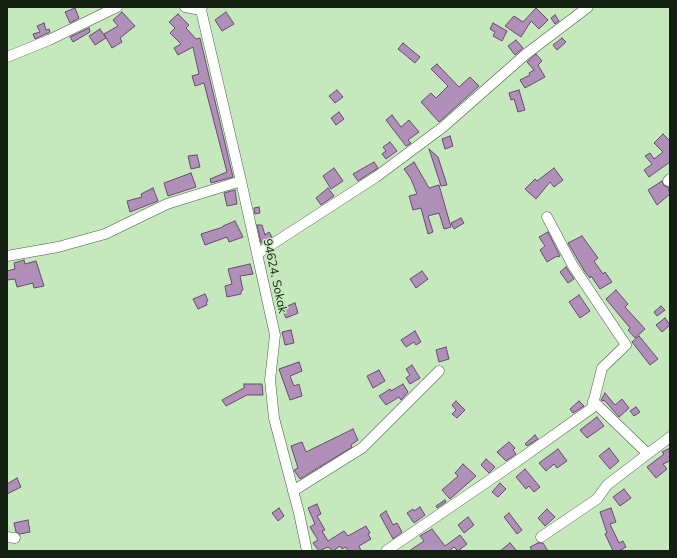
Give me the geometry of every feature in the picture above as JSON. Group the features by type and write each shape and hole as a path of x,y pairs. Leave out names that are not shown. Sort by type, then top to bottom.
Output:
{"street":[{"path":"7,57 49,40 117,7"},
{"path":"185,7 201,9"},
{"path":"257,254 319,215 443,127 556,30 588,7"},
{"name":"94624. Sokak","path":"201,9 275,335 270,380 274,418 294,490 307,551"},
{"path":"7,256 58,247 105,234 167,204 241,181"},
{"path":"386,551 503,472 592,408 602,368 626,345 573,266 547,217"},
{"path":"294,490 362,448 439,371"},
{"path":"593,401 648,454"},
{"path":"541,537 597,499 607,485 670,437"}],"building":[{"path":"75,8 79,18 70,23 65,12"},
{"path":"536,8 548,20 539,29 531,21 521,37 505,26 514,16 523,22"},
{"path":"122,12 135,26 120,38 122,42 112,48 104,34 118,26 113,20"},
{"path":"226,12 234,24 222,31 215,20"},
{"path":"178,14 189,25 186,28 196,39 200,38 233,177 211,183 210,179 227,172 204,83 195,86 192,76 199,74 193,47 178,55 174,48 181,44 170,33 175,28 169,22"},
{"path":"555,15 559,21 555,24 551,18"},
{"path":"44,23 46,30 49,29 50,32 35,39 33,34 40,32 37,26"},
{"path":"493,23 507,31 502,41 493,36 495,32 490,29"},
{"path":"89,28 90,32 73,42 70,37"},
{"path":"100,29 106,38 95,45 89,36"},
{"path":"562,38 566,42 557,50 553,45"},
{"path":"516,40 523,48 515,55 508,46"},
{"path":"403,43 420,57 415,63 398,49"},
{"path":"536,54 542,61 538,65 545,77 525,88 520,80 530,75 529,73 534,70 527,62"},
{"path":"437,64 459,87 470,77 479,86 439,122 421,102 431,93 436,98 448,86 431,69"},
{"path":"337,90 343,97 335,103 329,96"},
{"path":"519,90 525,110 518,112 514,99 511,100 509,93"},
{"path":"339,112 344,119 336,125 331,118"},
{"path":"392,115 401,127 409,120 419,132 408,140 411,143 406,146 386,120"},
{"path":"663,134 670,141 670,162 649,177 644,170 652,164 645,156 650,153 654,159 663,152 654,143"},
{"path":"450,136 453,146 445,149 442,139"},
{"path":"390,142 397,151 386,159 382,154 386,151 383,147"},
{"path":"429,149 438,157 447,185 441,186"},
{"path":"197,155 200,167 191,169 188,156"},
{"path":"374,162 378,168 358,181 353,174"},
{"path":"414,162 429,188 439,185 451,227 444,229 439,213 428,216 433,232 428,234 421,208 413,210 409,196 417,194 411,179 404,169"},
{"path":"334,168 343,181 331,189 323,176"},
{"path":"554,168 563,180 554,187 550,182 536,199 525,189 535,179 537,181"},
{"path":"191,173 196,187 168,196 164,183"},
{"path":"662,181 664,186 668,187 670,194 657,205 648,190"},
{"path":"153,188 158,201 130,212 127,201 142,197 141,194"},
{"path":"328,188 334,196 321,205 316,198"},
{"path":"235,190 237,204 227,206 224,193"},
{"path":"259,207 260,213 255,214 254,208"},
{"path":"461,218 464,223 454,229 451,223"},
{"path":"235,221 243,237 229,242 227,237 205,245 201,234 223,227"},
{"path":"257,225 262,225 265,235 269,232 272,237 261,243"},
{"path":"548,232 560,256 557,256 547,262 540,250 545,246 539,237"},
{"path":"582,236 598,258 594,261 603,274 605,272 612,282 600,289 591,276 590,278 585,272 568,243"},
{"path":"24,260 25,264 36,261 44,286 34,288 33,283 17,287 15,279 7,280 7,271 15,269 14,263"},
{"path":"250,264 253,274 240,276 243,290 241,291 241,294 227,297 225,286 232,284 228,269"},
{"path":"566,267 574,279 568,283 560,272"},
{"path":"422,271 428,279 416,288 410,279"},
{"path":"616,290 628,304 625,307 645,329 635,338 628,330 630,328 606,299"},
{"path":"205,294 208,301 206,302 207,305 198,309 193,299"},
{"path":"579,295 590,311 580,318 569,302"},
{"path":"295,303 298,313 286,318 282,308"},
{"path":"661,306 665,310 657,316 654,312"},
{"path":"665,318 670,325 662,332 656,325"},
{"path":"291,330 294,343 285,345 282,332"},
{"path":"415,331 421,342 416,345 414,342 406,347 401,340"},
{"path":"639,336 658,359 650,365 632,342"},
{"path":"446,347 449,359 439,362 436,350"},
{"path":"299,362 302,371 290,376 294,386 299,384 302,396 290,400 279,369"},
{"path":"412,365 420,378 410,384 406,378 410,375 406,369"},
{"path":"379,370 385,381 373,388 367,376"},
{"path":"244,384 262,384 263,395 247,395 226,406 222,400 244,388"},
{"path":"403,384 408,392 401,400 399,397 386,405 379,396 390,389 391,391"},
{"path":"605,393 615,405 622,399 629,408 619,417 605,401 601,400"},
{"path":"456,401 465,410 457,418 452,414 456,410 452,405"},
{"path":"579,401 584,406 573,413 570,409"},
{"path":"636,407 640,412 634,416 630,411"},
{"path":"597,417 604,426 587,438 580,430"},
{"path":"353,429 358,440 351,445 352,447 300,479 294,470 298,468 291,446 302,442 306,452"},
{"path":"535,435 538,439 527,446 525,444"},
{"path":"509,442 515,448 513,450 516,454 506,461 497,452"},
{"path":"609,448 619,461 610,469 599,456"},
{"path":"670,448 670,461 663,464 667,469 656,478 647,467 664,454 662,452"},
{"path":"558,449 567,461 557,468 554,464 546,471 539,463"},
{"path":"486,459 495,467 489,473 481,465"},
{"path":"463,464 476,476 450,499 442,490 458,476 455,473"},
{"path":"525,469 540,487 534,492 529,486 526,489 516,477"},
{"path":"17,478 21,487 7,494 7,484"},
{"path":"500,483 506,489 498,497 492,492"},
{"path":"624,489 631,498 620,506 613,497"},
{"path":"445,500 446,502 437,508 436,506"},
{"path":"317,504 321,514 317,516 325,530 322,531 328,541 344,531 348,536 366,526 370,533 368,534 371,539 359,546 361,551 348,551 346,547 342,549 340,546 333,551 328,547 319,551 313,543 318,540 310,527 315,524 308,508"},
{"path":"420,507 425,515 414,523 407,513"},
{"path":"279,508 284,516 278,521 272,513"},
{"path":"611,508 616,522 610,524 619,543 623,541 626,547 619,551 613,551 605,534 607,533 600,512"},
{"path":"547,509 555,517 545,526 538,518"},
{"path":"386,511 393,525 397,523 402,532 393,539 380,515"},
{"path":"509,513 522,530 517,534 504,517"},
{"path":"468,517 474,525 464,533 458,525"},
{"path":"28,520 30,532 20,534 16,532 14,523"},
{"path":"432,529 445,546 460,535 467,544 458,551 454,547 449,551 409,551 424,541 420,536"},
{"path":"510,543 517,551 500,551"},
{"path":"538,543 543,543 548,551 532,551 530,547"}]}
